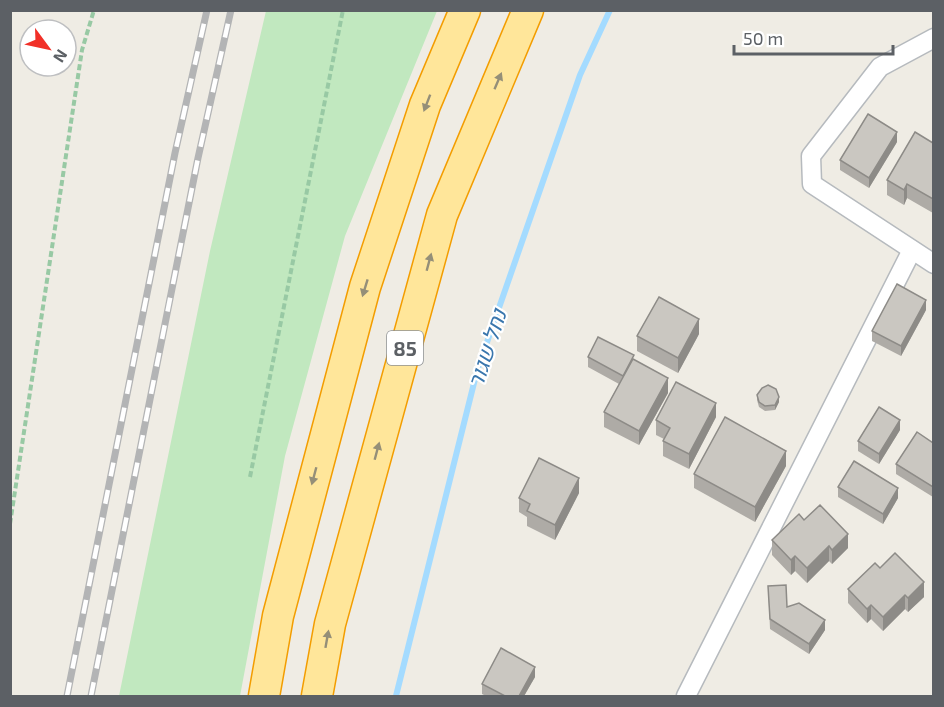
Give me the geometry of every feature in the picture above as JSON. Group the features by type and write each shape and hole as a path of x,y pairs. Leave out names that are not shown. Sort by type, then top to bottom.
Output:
{"highway":[{"path":"264,696 278,616 365,287 426,105 465,10"},
{"name":"85","path":"317,696 330,624 442,215 528,10"}],"street":[{"path":"933,38 880,67 811,156 812,184 933,264"},
{"path":"686,696 912,250"}],"path":[{"path":"10,524 82,50 94,10"},
{"path":"250,477 343,10"}],"green space":[{"path":"266,11 437,11 345,236 285,456 240,696 119,696 210,251"}],"building":[{"path":"868,114 897,132 869,178 840,160"},
{"path":"915,132 933,143 933,199 907,184 904,190 887,180"},
{"path":"897,284 926,300 901,346 872,331"},
{"path":"659,297 699,319 678,358 637,336"},
{"path":"598,337 634,355 623,376 588,357"},
{"path":"633,359 668,378 639,431 604,412"},
{"path":"676,382 716,403 689,454 663,441 670,428 656,420"},
{"path":"768,385 776,389 779,397 775,405 765,406 759,402 757,395 762,388"},
{"path":"879,407 900,420 879,454 858,441"},
{"path":"725,417 786,451 755,507 694,474"},
{"path":"917,432 933,443 933,487 896,464"},
{"path":"539,458 579,478 555,525 527,511 530,504 519,498"},
{"path":"854,461 898,488 883,514 838,487"},
{"path":"820,505 848,534 832,550 829,546 807,568 795,556 791,560 772,540 799,514 804,520"},
{"path":"895,553 924,582 908,598 905,595 883,617 871,605 867,609 848,589 875,563 880,568"},
{"path":"786,585 787,607 799,603 825,620 809,644 770,619 768,586"},
{"path":"501,648 535,667 519,696 505,696 482,684"}],"waterway":[{"name":"נחל שגור","path":"396,696 477,371 580,75 610,10"}],"railway":[{"path":"67,696 175,153 207,10"},
{"path":"91,696 198,158 231,10"}]}
